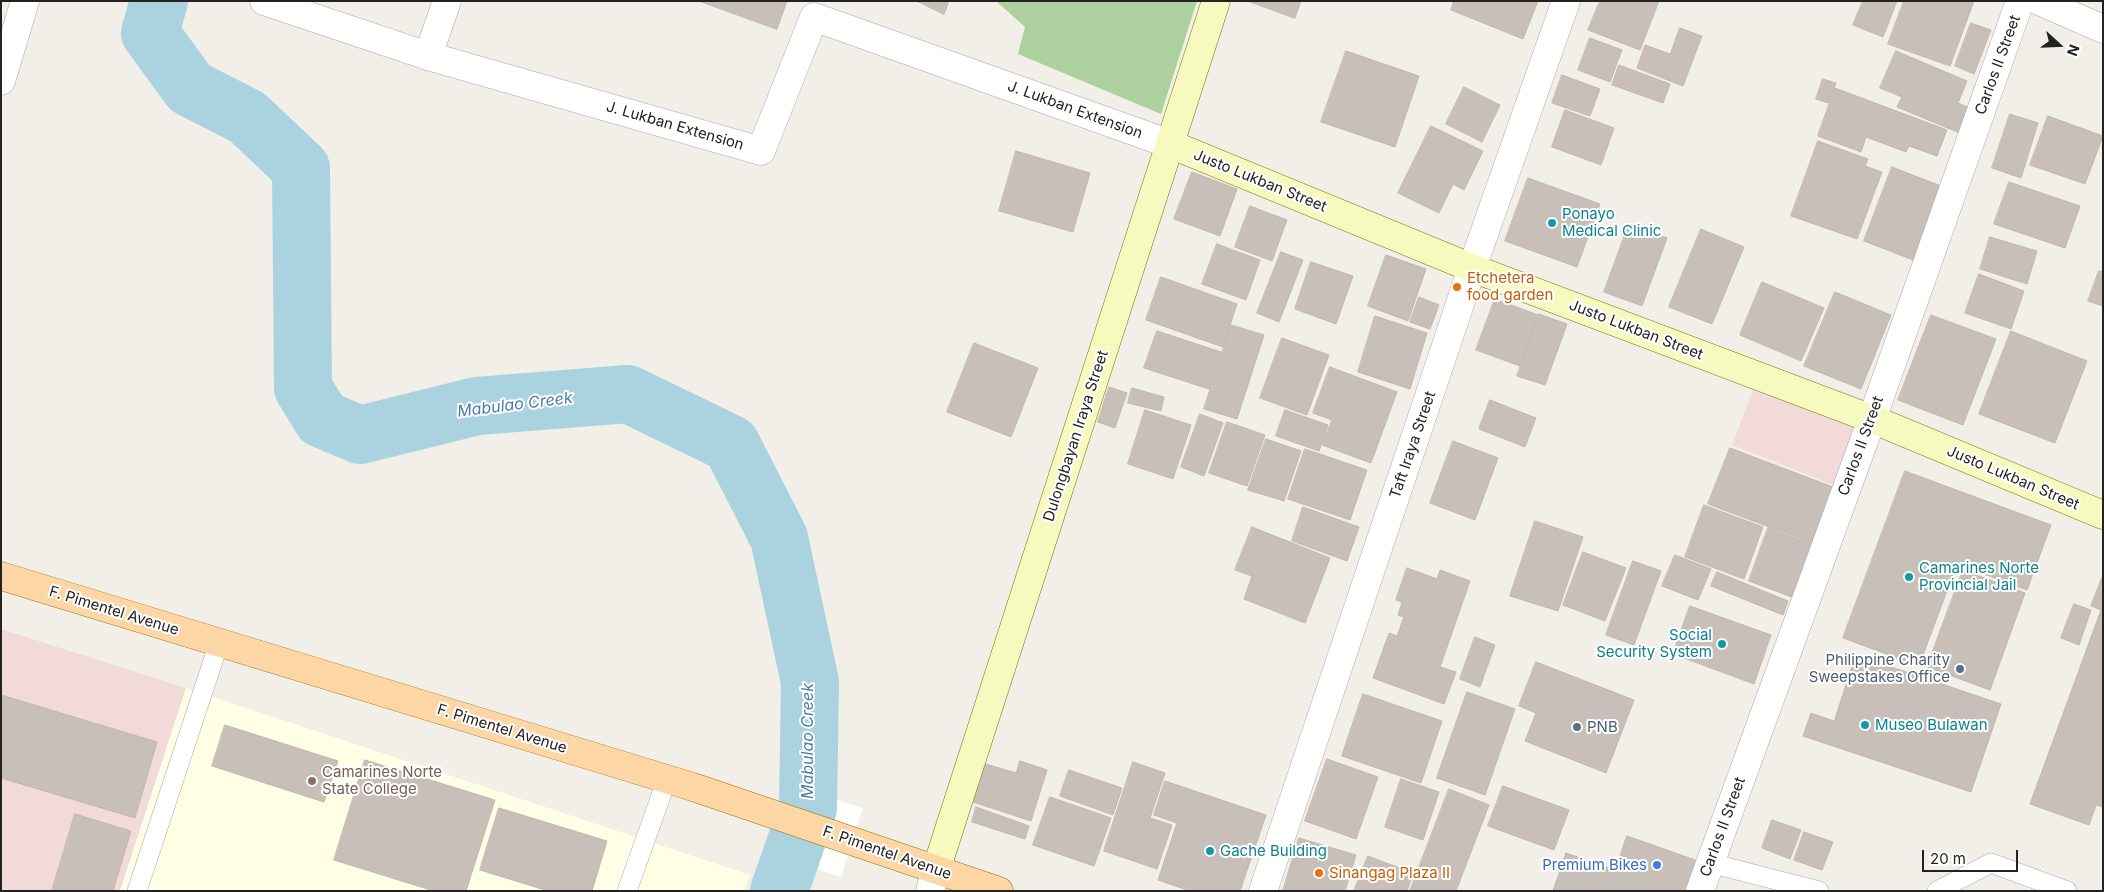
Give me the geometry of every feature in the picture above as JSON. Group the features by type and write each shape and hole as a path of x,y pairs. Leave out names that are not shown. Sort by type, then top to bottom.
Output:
{"main road":[{"name":"Dulongbayan Iraya Street","path":"933,881 1216,1"},
{"name":"Justo Lukban Street","path":"1170,144 1472,268 1872,418 2103,515"},
{"name":"F. Pimentel Avenue","path":"1,576 667,779 853,842 933,881 999,891"}],"street":[{"path":"1,81 25,1"},
{"name":"J. Lukban Extension","path":"264,1 428,56 761,151 814,17 1170,144"},
{"path":"428,56 447,1"},
{"name":"Taft Iraya Street","path":"1263,891 1472,268 1566,1"},
{"name":"Carlos II Street","path":"1700,891 1872,418 2020,1"},
{"path":"2039,1 2103,29"}],"lane":[{"path":"137,891 219,643"},
{"path":"627,891 667,779"},
{"path":"1710,863 1819,891"},
{"path":"1937,891 1991,863 2067,891"}],"shaded area":[{"path":"1756,382 1863,424 1838,487 1732,445"},
{"path":"1,629 186,688 120,891 1,891"},
{"name":"Camarines Norte State College","path":"186,688 750,875 744,891 120,891"}],"green space":[{"path":"996,1 1197,1 1161,114 1018,54 1025,27"}],"pier":[{"path":"803,789 863,808 841,877 782,858"}],"building":[{"path":"699,1 787,1 777,29"},
{"path":"917,1 949,1 944,14"},
{"path":"1248,1 1301,1 1295,18"},
{"path":"1454,1 1538,1 1523,39 1451,10"},
{"path":"1600,1 1659,1 1640,50 1588,30"},
{"path":"1863,1 1897,1 1883,37 1853,25"},
{"path":"1904,1 1974,1 1950,66 1888,44"},
{"path":"1971,23 1991,30 1974,74 1955,66"},
{"path":"1680,28 1702,36 1683,86 1637,68 1645,45 1670,54"},
{"path":"1590,38 1622,50 1610,82 1578,70"},
{"path":"1346,51 1419,76 1395,147 1321,122"},
{"path":"1896,51 1967,81 1958,103 1972,109 1962,134 1897,107 1902,97 1880,88"},
{"path":"1619,65 1670,84 1663,103 1612,85"},
{"path":"1562,75 1600,89 1590,116 1552,103"},
{"path":"1823,79 1836,83 1828,103 1816,99"},
{"path":"1464,87 1500,105 1482,142 1446,124"},
{"path":"1835,88 1947,130 1937,156 1909,146 1906,152 1866,137 1861,152 1818,136"},
{"path":"1565,110 1614,128 1601,165 1552,147"},
{"path":"2010,114 2038,123 2021,178 1992,168"},
{"path":"2048,116 2103,136 2085,184 2030,165"},
{"path":"1431,126 1483,151 1464,190 1453,184 1439,213 1398,193"},
{"path":"1818,141 1868,159 1865,166 1882,172 1857,239 1791,216"},
{"path":"1016,151 1090,173 1073,232 999,211"},
{"path":"1892,167 1941,186 1913,260 1864,241"},
{"path":"1192,172 1237,189 1220,236 1174,219"},
{"name":"Ponayo Medical Clinic","path":"1528,178 1600,204 1577,267 1505,241"},
{"path":"2009,182 2080,206 2065,248 1994,224"},
{"path":"1250,206 1287,220 1272,261 1235,247"},
{"path":"1629,224 1667,238 1642,306 1604,292"},
{"path":"1701,229 1744,247 1712,324 1669,307"},
{"path":"1990,237 2037,251 2027,284 1980,269"},
{"path":"1217,244 1260,260 1246,300 1202,284"},
{"path":"1281,252 1303,260 1279,322 1257,313"},
{"path":"1386,255 1426,269 1408,321 1368,306"},
{"path":"1311,262 1353,276 1336,324 1295,309"},
{"path":"2099,271 2103,272 2103,306 2088,301"},
{"path":"1979,274 2024,291 2011,329 1965,313"},
{"path":"1161,277 1237,304 1223,347 1146,320"},
{"path":"1762,282 1824,308 1801,361 1740,335"},
{"path":"1835,292 1891,315 1861,389 1804,366"},
{"path":"1419,297 1439,305 1430,329 1410,322"},
{"path":"1495,299 1538,315 1520,366 1476,350"},
{"path":"1539,314 1567,324 1545,385 1517,376"},
{"path":"1931,315 1996,339 1963,425 1898,400"},
{"path":"1375,316 1427,333 1410,389 1358,372"},
{"path":"1231,325 1264,335 1237,419 1204,409"},
{"path":"1157,331 1221,352 1209,389 1144,368"},
{"path":"2011,331 2087,361 2055,443 1979,414"},
{"path":"1282,338 1329,355 1307,415 1260,398"},
{"path":"974,343 1038,368 1011,437 947,412"},
{"path":"1330,367 1397,392 1371,463 1322,445 1332,420 1313,413"},
{"path":"1109,387 1127,393 1115,428 1098,422"},
{"path":"1132,388 1164,397 1161,411 1128,403"},
{"path":"1490,400 1536,418 1525,447 1479,429"},
{"path":"1145,410 1191,425 1173,479 1128,464"},
{"path":"1285,410 1328,425 1319,451 1276,436"},
{"path":"1200,414 1223,423 1204,476 1181,467"},
{"path":"1227,422 1265,435 1247,486 1209,473"},
{"path":"1266,439 1301,451 1284,501 1248,490"},
{"path":"1453,441 1498,458 1475,520 1430,503"},
{"path":"1730,448 1838,489 1817,545 1708,504"},
{"path":"1305,449 1367,470 1350,520 1288,499"},
{"name":"Camarines Norte Provincial Jail","path":"1905,471 2051,525 2027,590 1957,564 1919,666 1843,638"},
{"path":"1704,505 1763,527 1744,579 1685,557"},
{"path":"1303,507 1359,527 1347,561 1292,541"},
{"path":"1535,521 1583,537 1558,611 1510,596"},
{"path":"1252,527 1330,558 1305,623 1244,599 1252,576 1235,570"},
{"path":"1768,528 1816,546 1797,599 1749,581"},
{"path":"1583,552 1626,568 1605,621 1563,605"},
{"path":"1675,555 1711,569 1698,600 1662,586"},
{"path":"1633,561 1661,571 1634,645 1606,635"},
{"path":"1407,568 1437,579 1440,570 1470,581 1440,667 1456,672 1444,704 1373,678 1389,633 1397,636 1404,617 1398,615 1402,602 1396,600"},
{"path":"1963,570 2025,593 1990,690 1927,667"},
{"path":"1717,572 1788,601 1783,615 1711,586"},
{"path":"2103,575 2103,807 2096,805 2089,825 2030,804 2101,610 2091,606"},
{"path":"2074,604 2091,610 2079,645 2061,638"},
{"name":"Social Security System","path":"1690,606 1771,635 1754,684 1673,654"},
{"path":"1475,637 1495,645 1480,687 1460,679"},
{"path":"1856,655 2001,704 1971,792 1803,736 1811,713 1834,721"},
{"name":"PNB","path":"1536,662 1634,700 1606,773 1525,741 1536,713 1519,706"},
{"path":"1467,692 1515,709 1485,795 1437,778"},
{"path":"1363,694 1442,721 1421,783 1342,756"},
{"path":"1,695 157,742 135,818 1,778"},
{"path":"225,725 338,761 324,802 212,766"},
{"path":"1327,759 1378,777 1356,839 1305,821"},
{"path":"365,760 495,800 466,891 434,891 334,860"},
{"path":"1020,761 1047,770 1031,821 967,800 979,762 1016,773"},
{"path":"1133,762 1165,773 1150,818 1172,825 1157,869 1104,851"},
{"path":"1069,770 1122,788 1113,815 1060,796"},
{"path":"1401,779 1439,792 1423,840 1385,827"},
{"name":"Gache Building","path":"1165,781 1266,815 1240,891 1190,891 1158,880 1177,823 1154,815"},
{"path":"1503,786 1569,810 1554,850 1488,826"},
{"path":"1449,789 1489,805 1456,891 1410,891"},
{"path":"1050,797 1111,818 1094,866 1033,845"},
{"path":"976,807 1029,826 1025,839 972,822"},
{"path":"499,808 607,841 592,891 548,891 480,870"},
{"path":"75,814 131,831 113,891 52,891"},
{"path":"1772,820 1801,830 1790,859 1762,848"},
{"path":"1804,832 1833,842 1822,870 1794,860"},
{"name":"Premium Bikes","path":"1627,836 1698,861 1688,891 1553,891 1566,853 1615,870"},
{"name":"Sinangag Plaza II","path":"1299,838 1356,855 1345,891 1283,891"},
{"path":"1368,856 1413,873 1407,891 1354,891"}],"waterway":[{"name":"Mabulao Creek","path":"159,1 150,33 190,88 247,117 301,168 303,388 322,419 360,435 477,406 628,394 731,444 779,538 810,682 808,808 779,891"}],"place":[{"name":"Ponayo Medical Clinic","path":"1552,223"},
{"name":"Etchetera food garden","path":"1457,287"},
{"name":"Camarines Norte Provincial Jail","path":"1909,577"},
{"name":"Social Security System","path":"1722,644"},
{"name":"Philippine Charity Sweepstakes Office","path":"1960,669"},
{"name":"Museo Bulawan","path":"1865,725"},
{"name":"PNB","path":"1577,727"},
{"name":"Camarines Norte State College","path":"312,781"},
{"name":"Gache Building","path":"1210,851"},
{"name":"Premium Bikes","path":"1657,865"},
{"name":"Sinangag Plaza II","path":"1319,873"}]}
